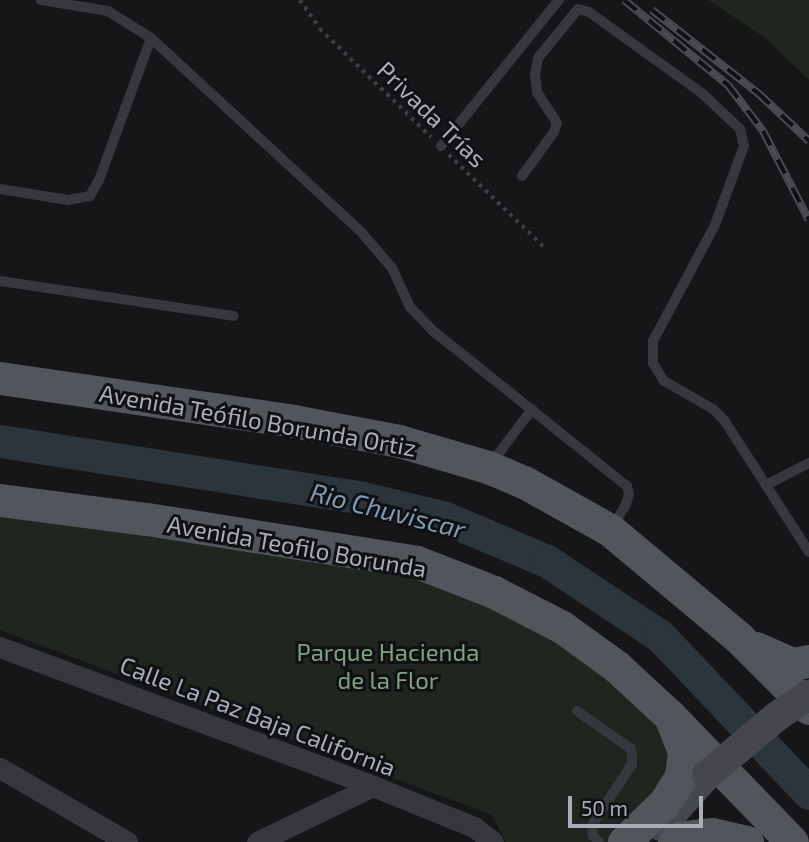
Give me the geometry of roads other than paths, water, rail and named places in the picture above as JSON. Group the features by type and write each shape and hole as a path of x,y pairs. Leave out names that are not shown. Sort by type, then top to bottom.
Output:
{"main road":[{"name":"Avenida Teófilo Borunda Ortiz","path":"0,378 293,421 399,441 488,467 524,482 610,530 739,638 809,708"},
{"name":"Avenida Teofilo Borunda","path":"0,500 147,519 417,562 525,606 562,627 617,667 670,716 792,842"},
{"path":"739,638 792,664 809,661"},
{"path":"648,842 707,775 776,717 809,695"},
{"path":"624,842 665,802 681,776 684,752 670,716"},
{"path":"674,842 679,838 704,834 747,842"}],"street":[{"name":"Calle La Paz Baja California","path":"0,647 373,786 474,827 493,842"},
{"path":"0,768 127,842"},
{"path":"257,842 373,786"}],"lane":[{"path":"41,0 108,11 151,38 362,233 392,268 410,307 432,330 626,486 629,494 626,504 610,530"},
{"path":"441,146 559,0"},
{"path":"522,176 554,132 557,123 537,92 534,74 538,58 578,9 589,12 703,94 740,129 744,146 715,225 653,341 653,363 664,381 719,413 809,552"},
{"path":"0,189 68,200 90,196 99,180 151,38"},
{"path":"0,281 233,316"},
{"path":"488,467 532,409"},
{"path":"766,485 809,463"},
{"path":"577,711 631,749 632,754 632,764 592,825 593,836 600,842"}],"waterway":[{"name":"Rio Chuviscar","path":"0,441 363,498 445,518 547,561 660,636 809,793"}],"railway":[{"path":"624,0 728,85 763,131 809,220"},
{"path":"652,10 758,93 809,141"}],"park label":[{"name":"Parque Hacienda de la Flor","path":"388,666"}]}
